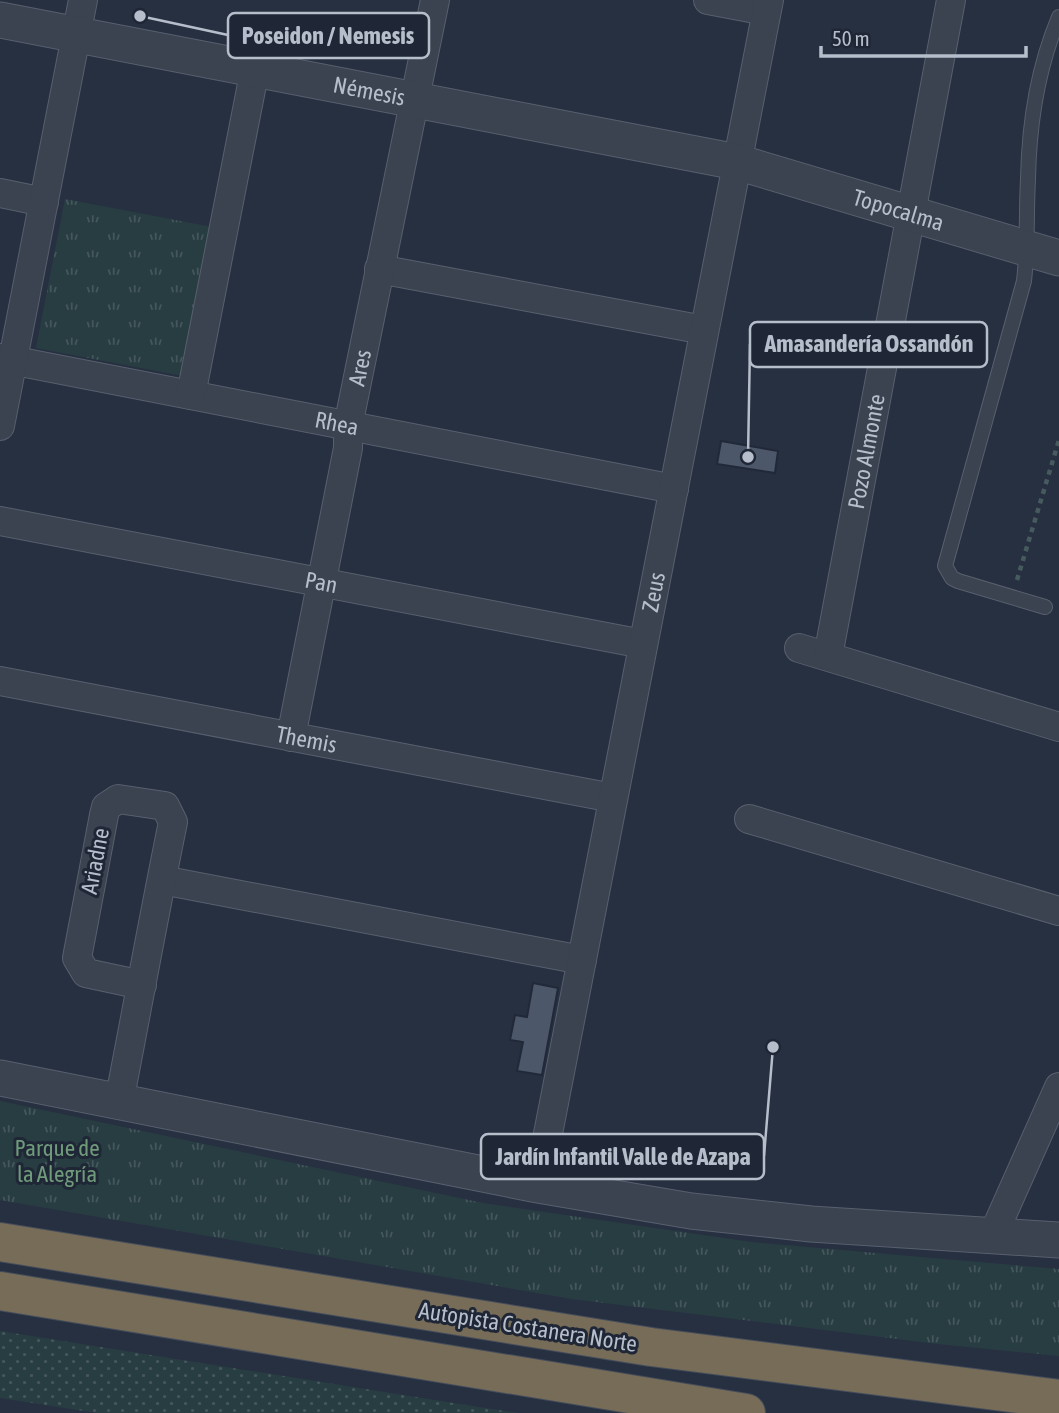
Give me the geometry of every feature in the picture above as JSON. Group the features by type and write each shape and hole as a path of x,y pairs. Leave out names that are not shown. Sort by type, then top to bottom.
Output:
{"highway":[{"name":"Autopista Costanera Norte","path":"0,1242 651,1347 1059,1399"},
{"path":"0,1291 746,1413"}],"street":[{"path":"0,426 6,359 44,202 83,0"},
{"name":"Ares","path":"291,737 348,448 348,426 412,99 420,77 435,0"},
{"path":"708,0 768,6"},
{"name":"Pozo Almonte","path":"828,656 909,212 951,0"},
{"name":"Zeus","path":"538,1185 768,6"},
{"name":"Némesis","path":"0,20 737,162"},
{"path":"191,395 255,69"},
{"name":"Topocalma","path":"737,162 1043,254"},
{"path":"0,193 44,202"},
{"path":"379,269 704,330"},
{"name":"Rhea","path":"6,359 674,489"},
{"name":"Pan","path":"0,521 643,644"},
{"path":"799,648 1059,727"},
{"name":"Themis","path":"0,681 613,798"},
{"name":"Ariadne","path":"119,1102 142,985 173,822 170,811 158,804 126,798 112,802 104,815 77,964 93,975 142,985"},
{"path":"749,819 1059,911"},
{"path":"162,880 582,960"},
{"path":"0,1078 618,1200 756,1219 1059,1240"},
{"path":"993,1235 1059,1087"}],"lane":[{"path":"1045,607 953,578 945,566 1024,281 1043,254 1031,131 1046,55 1059,17"}],"path":[{"path":"1012,597 1059,440"}],"green space":[{"path":"65,199 212,227 183,376 36,348"},
{"name":"Parque de la Alegría","path":"0,1101 483,1203 751,1242 1059,1269 1059,1356 938,1344 572,1299 0,1200"},
{"path":"0,1331 519,1413 97,1413 0,1398"}],"building":[{"path":"721,441 778,451 775,473 717,464"},
{"path":"533,983 558,988 542,1075 517,1071 523,1042 510,1040 515,1015 527,1017"}],"place":[{"name":"Poseidon / Nemesis","path":"140,16"},
{"name":"Amasandería Ossandón","path":"748,457"},
{"name":"Jardín Infantil Valle de Azapa","path":"773,1047"}]}
